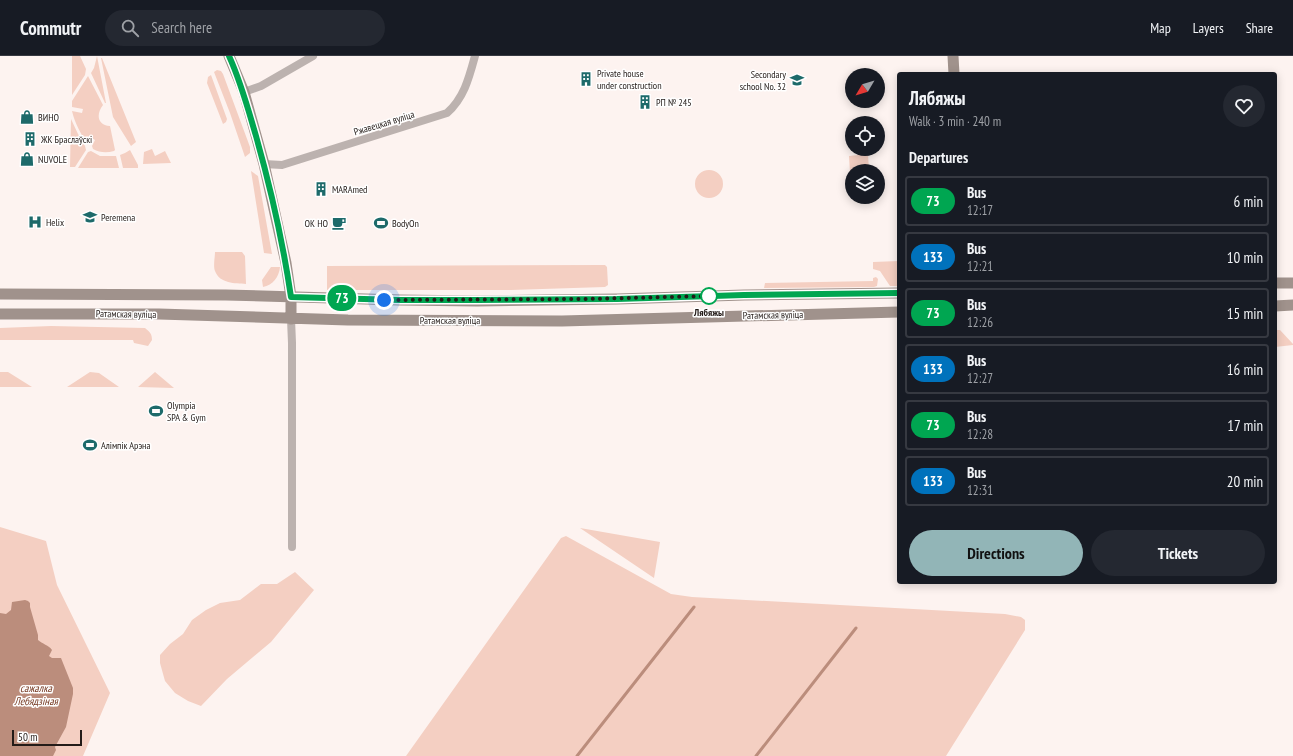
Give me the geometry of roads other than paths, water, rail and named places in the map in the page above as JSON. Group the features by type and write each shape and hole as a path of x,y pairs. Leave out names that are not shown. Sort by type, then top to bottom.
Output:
{"main road":[{"path":"228,56 244,92 264,164 286,263 291,297 291,319"},
{"path":"953,56 954,72"},
{"path":"1277,283 1293,283"},
{"name":"Ратамская вуліца","path":"0,294 226,295 400,300 477,300 617,299 744,295 897,293"},
{"path":"1277,306 1293,305"},
{"name":"Ратамская вуліца","path":"0,314 159,314 348,320 562,321 897,312"}],"street":[{"path":"244,92 261,86 313,56"},
{"name":"Ржавецкая вуліца","path":"264,164 282,165 446,113 455,105 462,95 474,56"},
{"path":"291,319 292,547"}],"water":[{"name":"сажалка Лебядзіная","path":"25,600 30,603 38,640 52,650 49,656 52,658 61,658 73,688 66,727 55,747 56,750 53,756 0,756 0,613 6,614 11,610 12,602"}],"waterway":[{"path":"577,756 694,607"},
{"path":"756,756 856,628"}],"place":[{"name":"Private house under construction","path":"586,79"},
{"name":"Secondary school No. 32","path":"797,80"},
{"name":"РП № 245","path":"645,102"},
{"name":"ВИНО","path":"27,117"},
{"name":"ЖК Браслаўскі","path":"30,139"},
{"name":"NUVOLE","path":"27,159"},
{"name":"MARAmed","path":"321,189"},
{"name":"Peremena","path":"90,217"},
{"name":"Helix","path":"35,222"},
{"name":"ОК НО","path":"339,223"},
{"name":"BodyOn","path":"381,223"},
{"name":"Лябяжы","path":"709,296"},
{"name":"Olympia SPA & Gym","path":"156,411"},
{"name":"Алімпік Арэна","path":"90,445"}]}
